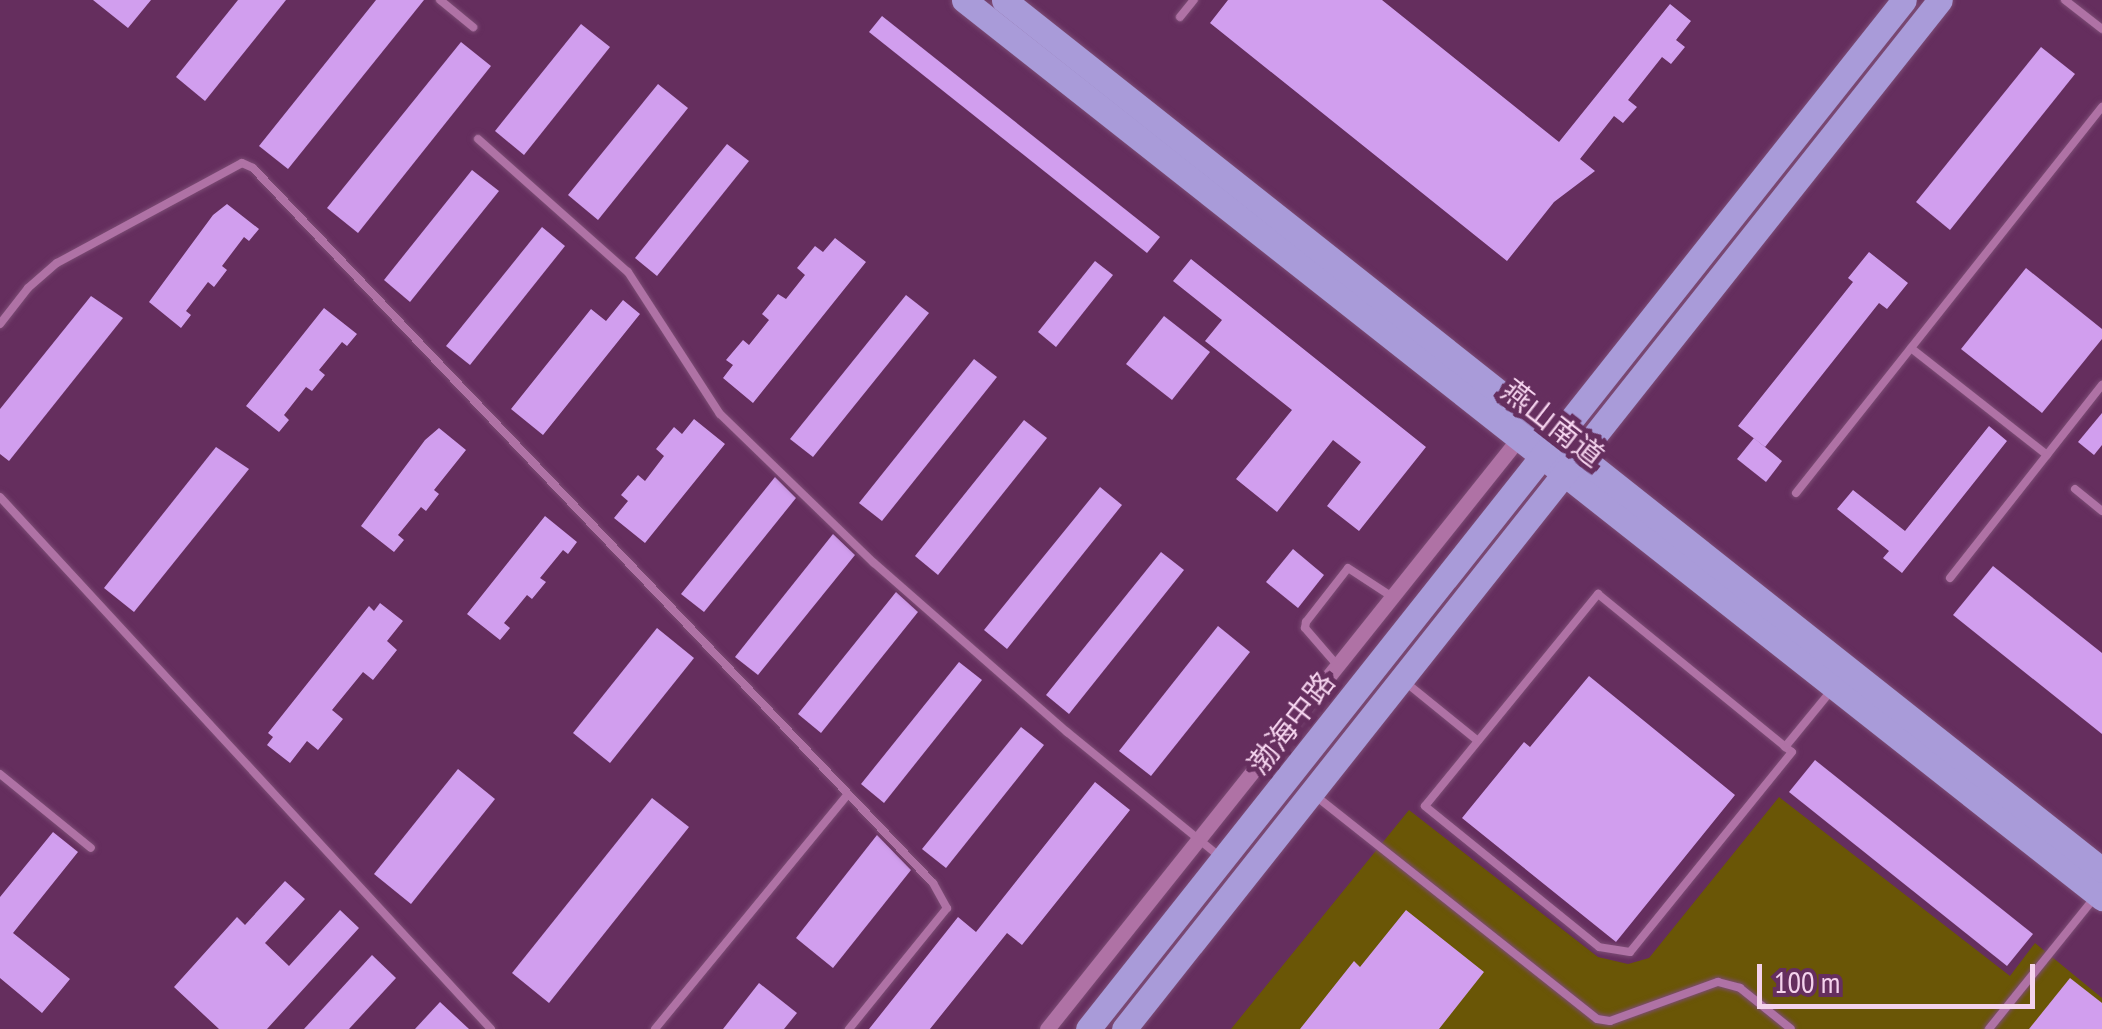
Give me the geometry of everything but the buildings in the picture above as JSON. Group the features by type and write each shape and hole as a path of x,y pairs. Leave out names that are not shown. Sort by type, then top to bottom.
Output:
{"main road":[{"name":"燕山南道","path":"964,0 1520,438 1551,448"},
{"name":"燕山南道","path":"1004,0 1573,466 2101,888"},
{"name":"渤海中路","path":"1088,1029 1904,0"},
{"name":"渤海中路","path":"1124,1029 1940,0"},
{"name":"燕山南道","path":"1573,466 1834,686 2101,888"}],"street":[{"path":"1047,1029 1520,438"}],"lane":[{"path":"440,0 473,27"},
{"path":"1180,17 1194,0"},
{"path":"2065,0 2102,29"},
{"path":"1796,492 2102,106"},
{"path":"478,139 628,272 700,388 874,564 1224,860"},
{"path":"0,324 28,288 56,263 242,163 253,168 933,883 947,908 849,1029"},
{"path":"1911,348 2046,455"},
{"path":"1950,578 2102,385"},
{"path":"2075,489 2102,511"},
{"path":"0,498 490,1029"},
{"path":"1337,665 1305,628 1348,568 1392,597"},
{"path":"1598,594 1792,752 1630,952 1599,947 1426,806 1478,741 1598,594"},
{"path":"1404,680 1478,741"},
{"path":"1785,746 1834,686"},
{"path":"0,774 91,848"},
{"path":"656,1029 848,794"},
{"path":"1314,794 1597,1019 1610,1021 1718,982 1740,988 1791,1029"},
{"path":"1990,1029 2101,888"},
{"path":"1604,1029 1610,1021"}],"shaded area":[{"path":"1779,797 2010,976 2035,943 2102,998 2102,1029 1231,1029 1409,810 1598,957 1628,964 1649,958"}]}
